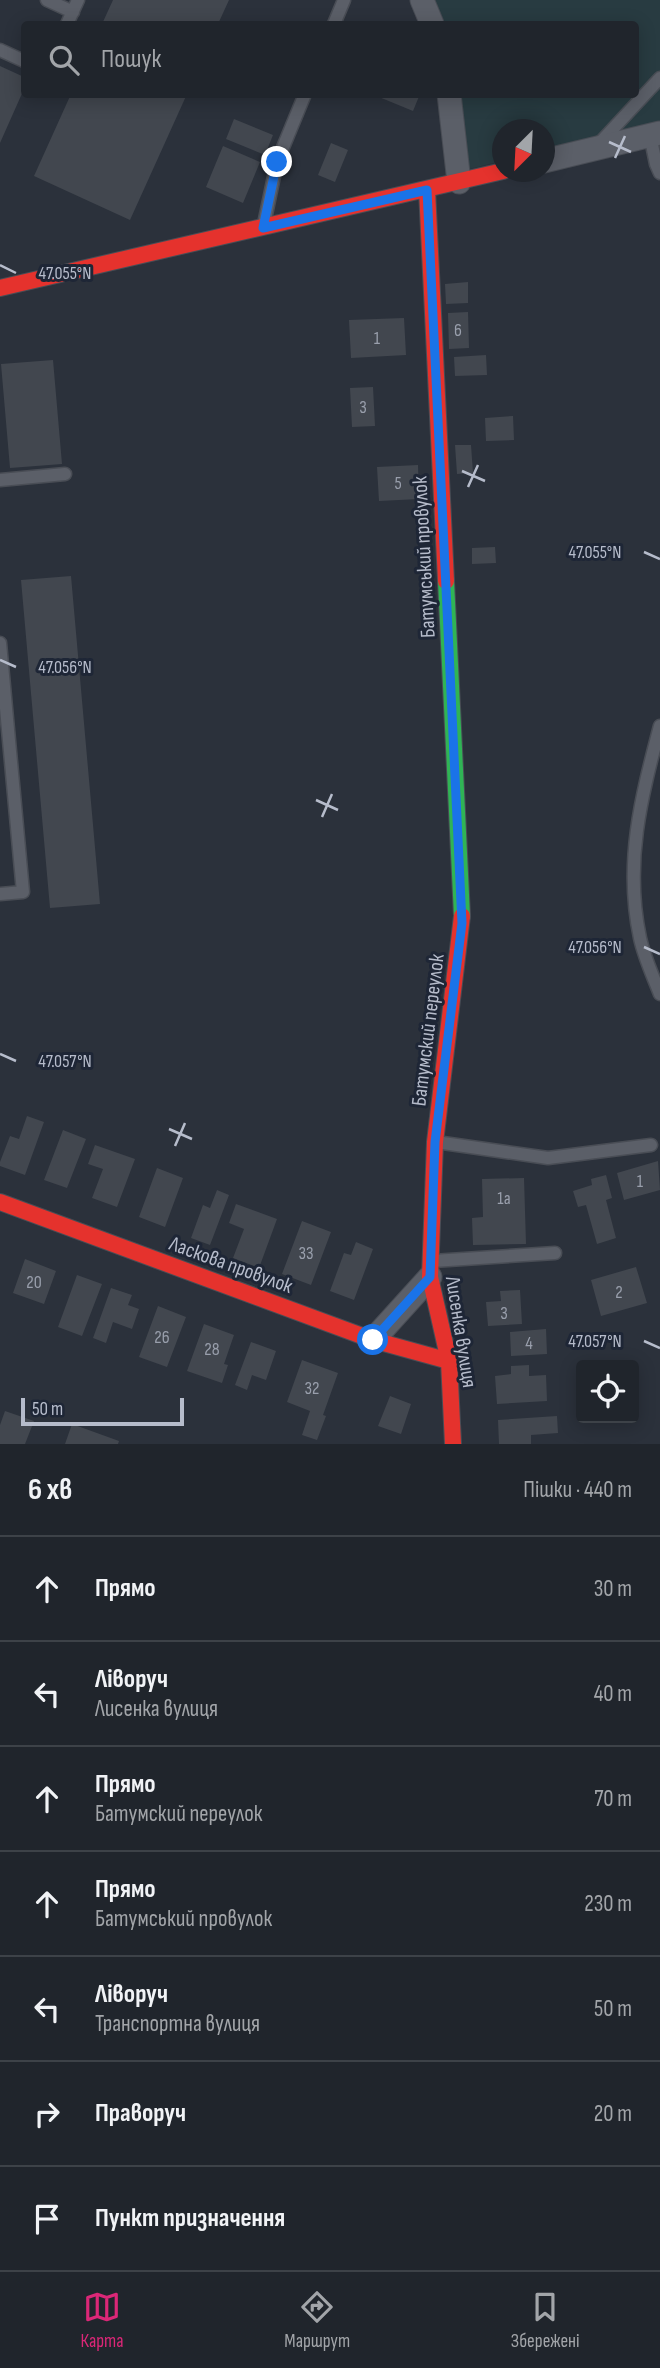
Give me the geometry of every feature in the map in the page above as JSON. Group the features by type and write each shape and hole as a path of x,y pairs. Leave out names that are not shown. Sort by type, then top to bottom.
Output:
{"street":[{"path":"422,0 431,21"},
{"path":"449,98 459,182"},
{"path":"555,158 655,134"},
{"path":"0,288 492,174"},
{"name":"Батумський провулок","path":"427,190 462,923"},
{"name":"Батумский переулок","path":"435,1142 462,923"},
{"name":"Лисенка вулиця","path":"435,1142 430,1269 449,1361 453,1444"},
{"name":"Ласкова провулок","path":"0,1202 373,1340 449,1361"},
{"path":"373,1340 430,1269"}],"lane":[{"path":"47,0 76,6"},
{"path":"335,21 344,0"},
{"path":"0,50 21,60"},
{"path":"595,149 660,78"},
{"path":"263,228 277,162 303,98"},
{"path":"655,134 656,164 660,173"},
{"path":"0,480 65,474"},
{"path":"0,643 23,892 0,894"},
{"path":"660,726 639,810 632,881 640,940 660,994"},
{"path":"435,1142 548,1158 651,1145"},
{"path":"430,1269 555,1253"}],"shaded area":[{"path":"411,0 660,0 660,123 555,149 555,119 492,119 492,163 449,174 440,98 639,98 639,21 420,21"}],"building":[{"path":"113,0 229,0 219,21 103,21"},
{"path":"0,66 21,76 21,96 0,143"},
{"path":"69,98 185,98 130,220 34,176"},
{"path":"381,98 418,98 413,111"},
{"path":"234,119 273,135 265,155 226,139"},
{"path":"331,143 348,150 335,182 318,175"},
{"path":"223,146 260,162 243,203 206,187"},
{"path":"468,282 468,303 446,304 445,284"},
{"path":"468,312 469,348 449,349 448,313"},
{"path":"404,318 406,355 351,358 349,320"},
{"path":"486,355 487,375 455,376 454,357"},
{"path":"53,360 62,464 10,468 1,364"},
{"path":"373,387 375,426 352,427 350,388"},
{"path":"513,416 514,440 486,441 485,418"},
{"path":"455,445 471,445 473,473 457,474"},
{"path":"418,465 419,499 379,501 377,467"},
{"path":"495,547 496,563 472,564 472,548"},
{"path":"71,576 100,904 50,908 21,580"},
{"path":"27,1116 44,1122 25,1175 0,1166 0,1162 10,1136 19,1139"},
{"path":"63,1130 86,1139 67,1188 44,1180"},
{"path":"95,1145 135,1159 117,1207 92,1198 103,1169 88,1164"},
{"path":"658,1161 660,1190 624,1200 617,1173"},
{"path":"157,1168 183,1178 165,1227 139,1217"},
{"path":"606,1175 612,1198 606,1200 616,1238 597,1244 586,1205 578,1207 573,1191 592,1185 591,1179"},
{"path":"524,1178 526,1244 473,1245 472,1218 483,1217 482,1179"},
{"path":"217,1190 229,1195 210,1245 191,1238 203,1205 210,1208"},
{"path":"236,1204 277,1219 259,1268 233,1258 244,1229 229,1223"},
{"path":"302,1221 331,1232 311,1285 282,1274"},
{"path":"356,1242 373,1249 354,1300 330,1291 344,1253 351,1255"},
{"path":"25,1259 56,1271 44,1304 13,1293"},
{"path":"636,1267 647,1303 601,1316 591,1280"},
{"path":"77,1275 102,1284 82,1336 58,1327"},
{"path":"111,1288 132,1295 128,1305 139,1309 132,1329 113,1322 106,1343 93,1338"},
{"path":"520,1290 522,1324 488,1326 486,1302 501,1301 500,1291"},
{"path":"158,1306 186,1317 167,1367 139,1357"},
{"path":"204,1324 234,1335 224,1364 228,1365 222,1383 187,1371"},
{"path":"546,1329 547,1354 511,1356 510,1332"},
{"path":"251,1342 276,1351 266,1380 252,1375 247,1390 235,1385"},
{"path":"302,1360 338,1373 317,1440 302,1435 310,1411 287,1402"},
{"path":"529,1365 529,1376 546,1375 547,1401 497,1404 495,1376 511,1374 511,1366"},
{"path":"390,1396 411,1404 401,1434 378,1426"},
{"path":"5,1411 34,1421 25,1444 0,1444 0,1425"},
{"path":"557,1416 558,1433 531,1435 531,1444 499,1444 498,1420"},
{"path":"72,1424 119,1441 118,1444 65,1444"}],"traffic: fast":[{"path":"446,581 462,916"}],"traffic: jam":[{"path":"0,288 492,174"},
{"path":"427,190 446,581"},
{"path":"453,1444 449,1361 430,1277 435,1142 462,916"},
{"path":"0,1202 373,1340 449,1361"}],"route":[{"path":"277,162 263,228 427,190 462,923 435,1142 430,1277 373,1340"}]}
